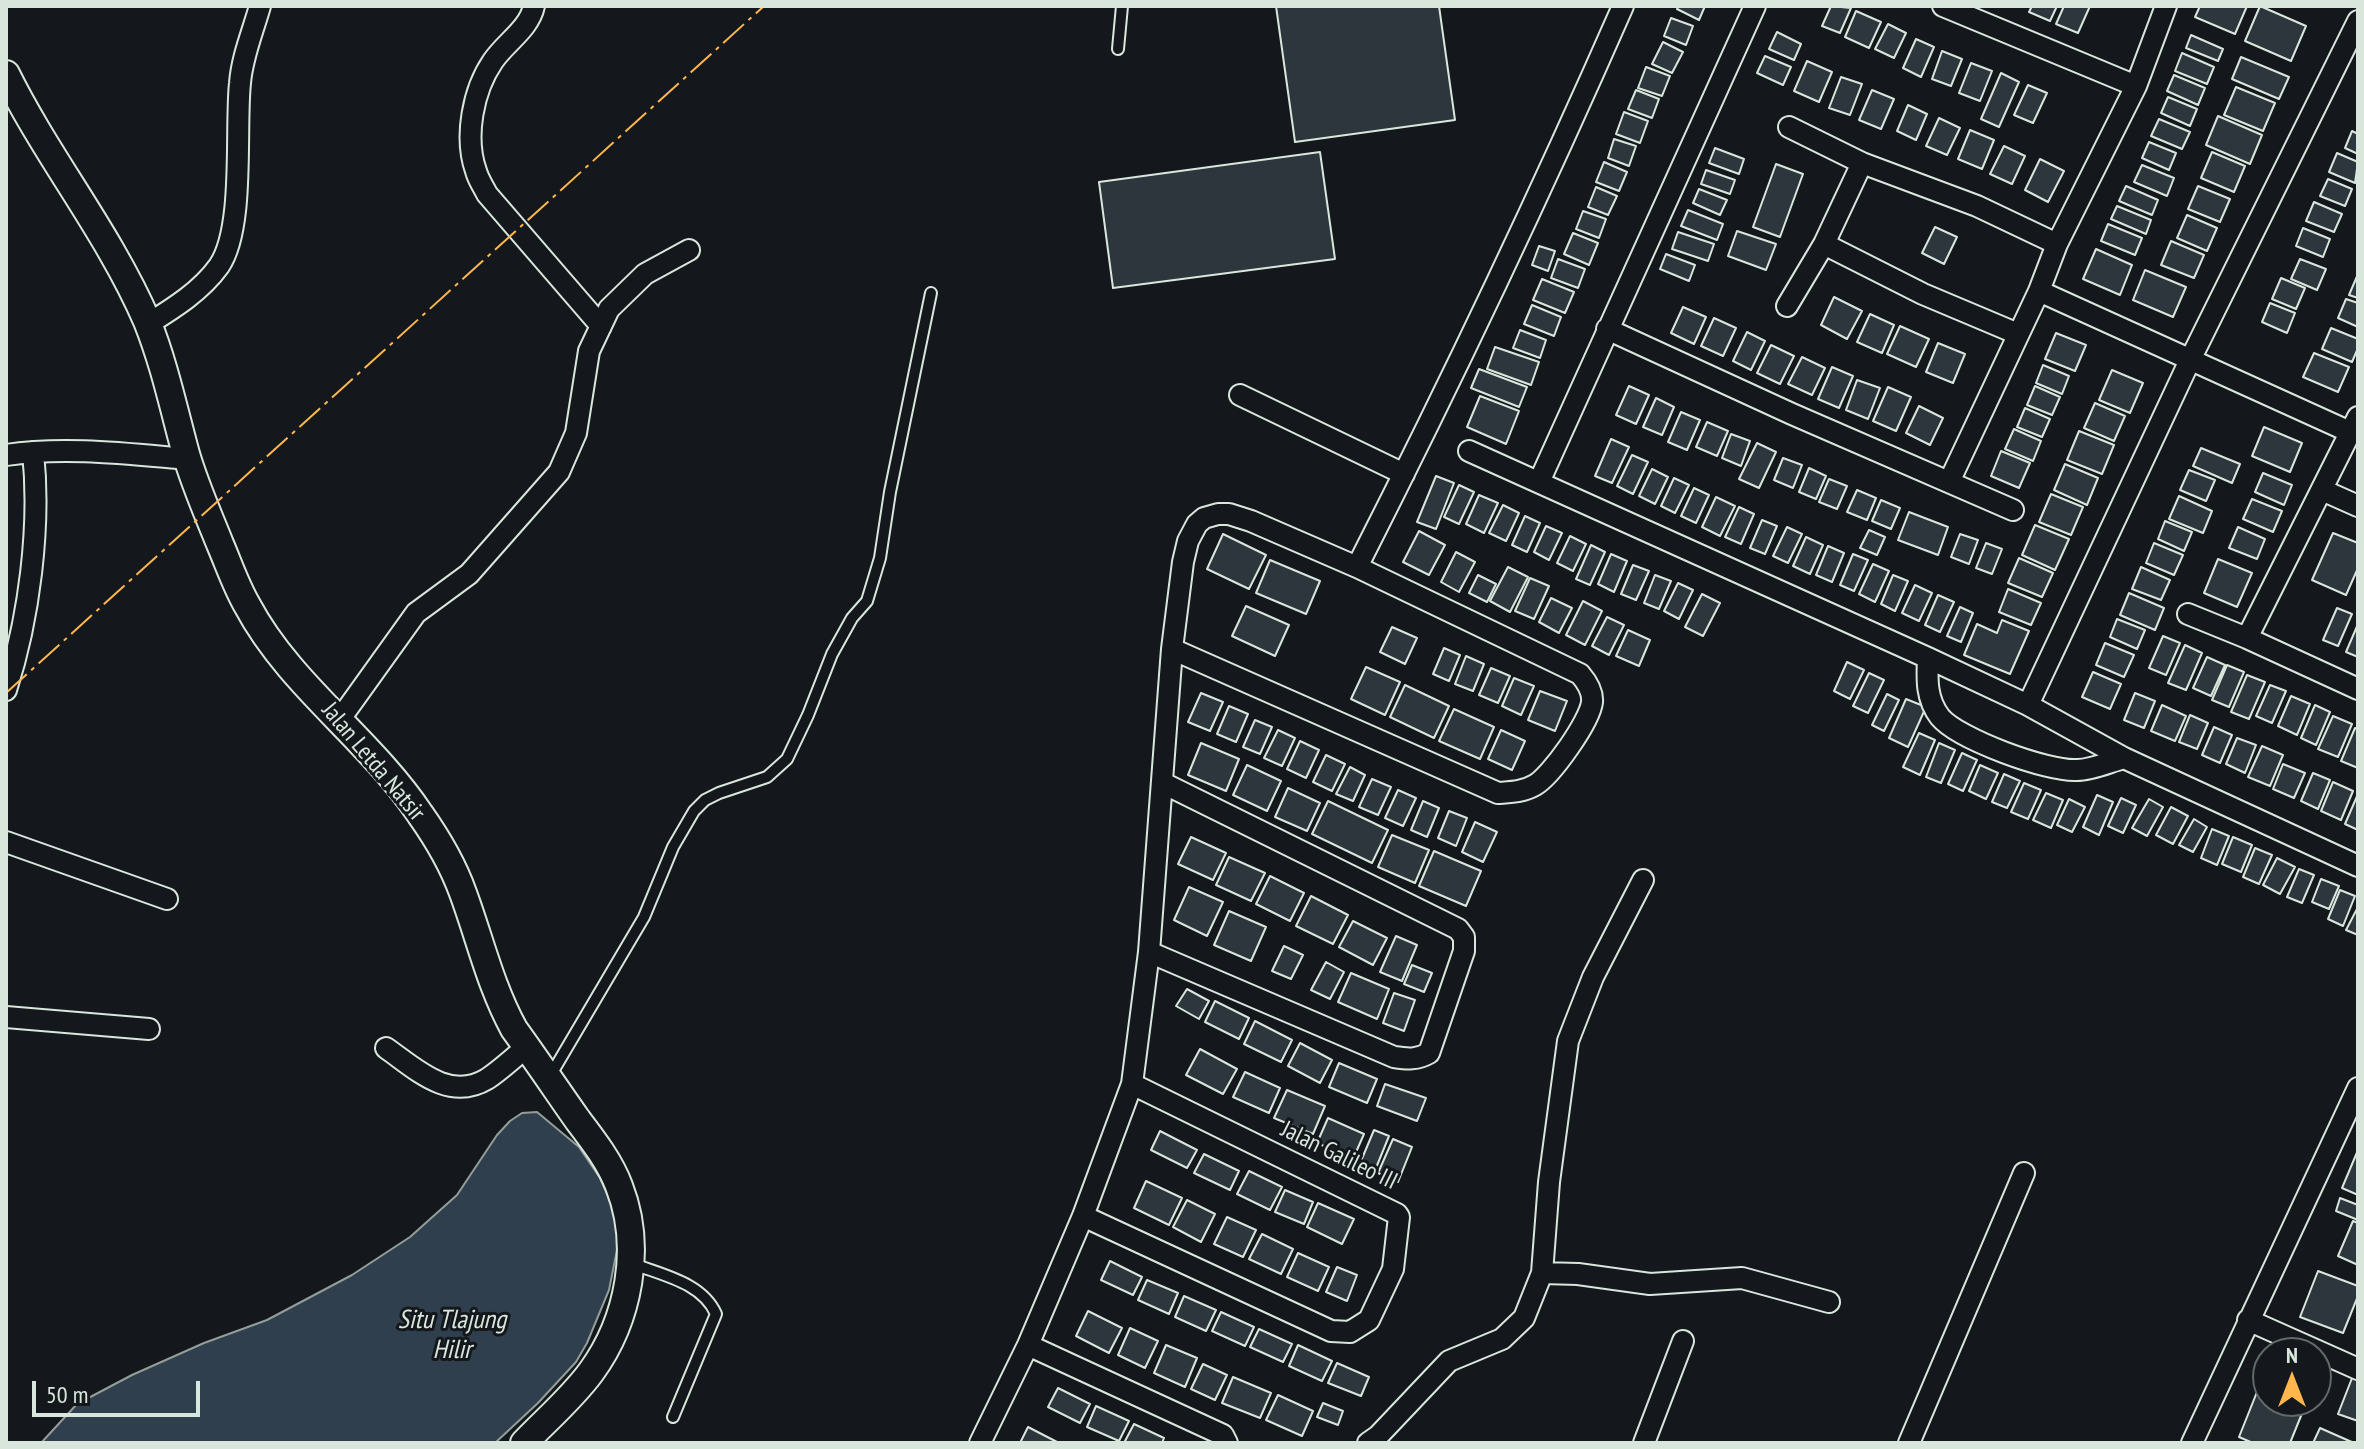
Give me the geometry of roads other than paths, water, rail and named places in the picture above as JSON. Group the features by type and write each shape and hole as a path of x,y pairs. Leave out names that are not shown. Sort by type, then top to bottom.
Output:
{"street":[{"path":"148,324 183,303 219,266 226,252 237,186 240,79 260,6"},
{"path":"534,6 517,37 494,60 477,95 471,141 475,170 487,194 601,326"},
{"path":"1357,567 1577,110 1623,6"},
{"path":"1539,482 1755,6"},
{"path":"1943,6 2136,86"},
{"path":"1949,482 2039,291 2057,244 2136,86 2166,6"},
{"path":"2028,705 2191,358 2358,21"},
{"name":"Jalan Letda Natsir","path":"6,74 35,131 122,266 148,324 188,459 231,571 262,633 288,666 399,785 447,858 474,922 494,989 514,1029 603,1156 619,1184 628,1214 631,1263 628,1289 606,1347 590,1373 524,1443"},
{"path":"1789,127 1862,163 1977,206 2057,244"},
{"path":"1787,306 1824,244 1862,163"},
{"path":"1824,244 1923,294 2018,334"},
{"path":"340,719 416,613 469,574 559,472 576,433 589,351 609,309 645,274 689,250"},
{"path":"2039,291 2191,358 2354,424 2247,638"},
{"path":"1607,329 2013,510"},
{"path":"1240,395 1404,474"},
{"path":"1469,451 1928,658 2028,705 2124,758 2358,866"},
{"path":"6,690 17,654 31,564 35,491 33,452"},
{"path":"6,455 33,452 188,459"},
{"path":"2322,490 2358,506"},
{"path":"980,1443 1028,1345 1083,1216 1132,1084 1149,952 1172,649 1183,562 1188,541 1197,524 1204,518 1229,514 1357,567 1580,674 1593,700 1586,718 1565,751 1537,784 1521,791 1498,793 1172,649"},
{"path":"2188,614 2358,689"},
{"path":"1928,658 1927,691 1941,718 1962,733 2034,764 2060,769 2079,770 2124,758"},
{"path":"1149,952 1394,1057 1410,1060 1429,1053 1464,951 1464,937 1458,929 1163,783"},
{"path":"6,842 167,899"},
{"path":"1368,1443 1449,1361 1466,1352 1486,1348 1517,1327 1524,1318 1542,1273 1549,1182 1568,1041 1593,977 1643,880"},
{"path":"6,1017 149,1029"},
{"path":"386,1048 425,1075 458,1089 487,1079 527,1047"},
{"name":"Jalan Galileo III","path":"1083,1216 1331,1331 1350,1332 1366,1324 1393,1269 1397,1214 1132,1084"},
{"path":"2192,1443 2358,1088"},
{"path":"1909,1443 2024,1173"},
{"path":"1542,1273 1578,1274 1650,1284 1742,1278 1829,1302"},
{"path":"2248,1320 2358,1369"},
{"path":"1644,1443 1683,1341"},
{"path":"1028,1345 1223,1435 1227,1443"}],"lane":[{"path":"1118,49 1122,6"},
{"path":"549,1078 644,917 673,847 694,811 705,800 719,793 767,777 787,759 832,654 852,618 867,601 880,558 890,492 931,293"},
{"path":"631,1263 695,1288 709,1299 716,1314 673,1417"}],"water":[{"name":"Situ Tlajung Hilir","path":"537,1112 579,1147 600,1178 620,1235 609,1290 576,1362 495,1443 41,1443 77,1404 204,1343 267,1320 352,1275 410,1237 457,1195 497,1135 510,1121 522,1113"}]}
